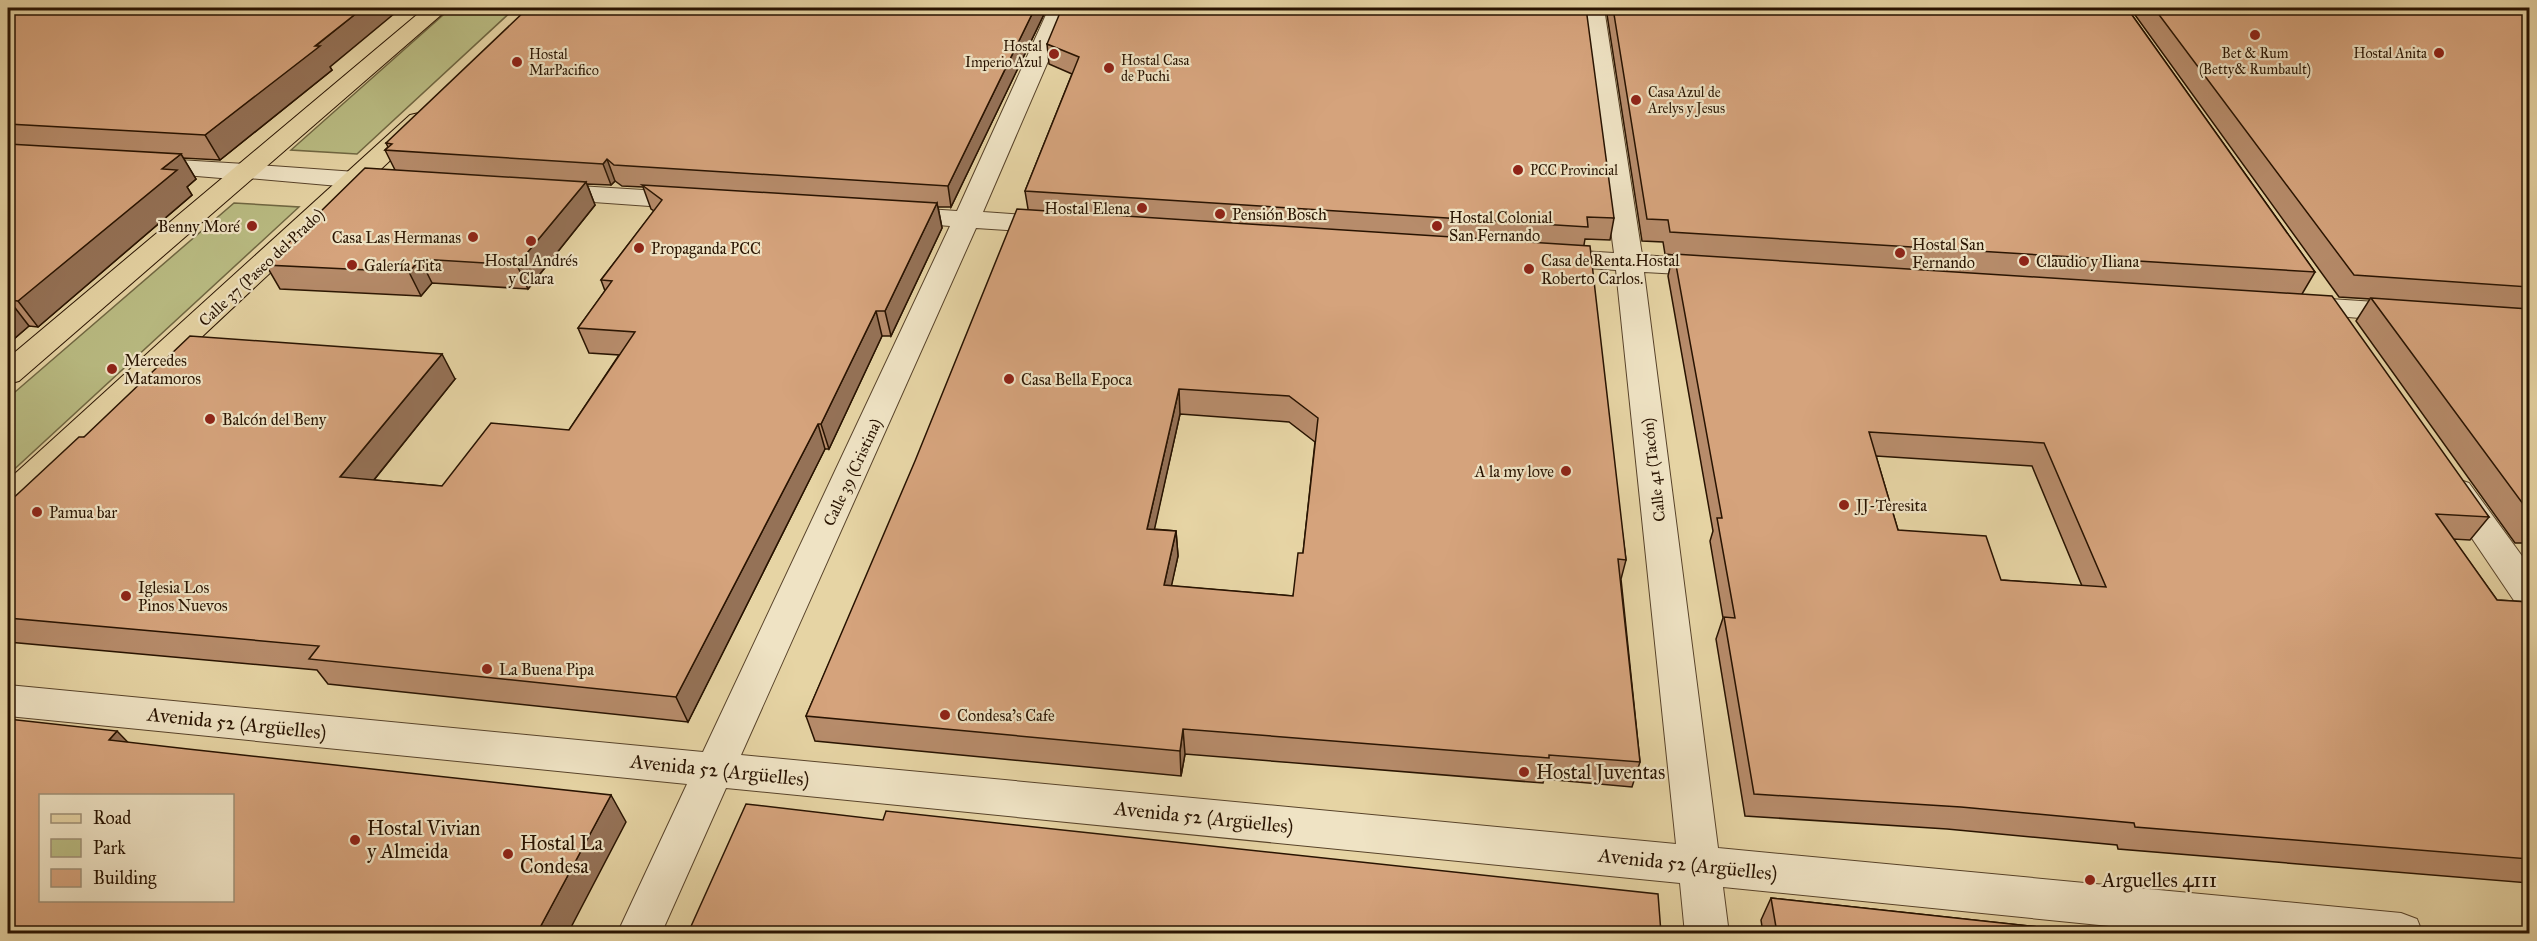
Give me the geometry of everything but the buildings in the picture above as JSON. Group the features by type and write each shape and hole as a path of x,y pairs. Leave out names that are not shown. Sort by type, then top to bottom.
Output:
{"main road":[{"path":"8,374 438,8"},
{"name":"Calle 37 (Paseo del Prado)","path":"8,499 356,180 433,106"}],"street":[{"name":"Calle 39 (Cristina)","path":"639,933 967,219 1060,8"},
{"name":"Calle 41 (Tacón)","path":"1593,8 1629,262 1707,933"},
{"path":"126,165 414,183"},
{"path":"520,190 720,203"},
{"path":"873,213 1085,227"},
{"path":"1523,255 1736,269"},
{"path":"2308,279 2348,336"},
{"path":"2269,304 2435,315"},
{"path":"2442,471 2529,595"},
{"name":"Avenida 52 (Argüelles)","path":"8,701 2401,933"}],"green space":[{"path":"451,8 515,8 357,154 291,150"},
{"path":"234,203 299,207 8,475 8,398"}],"place":[{"name":"Bet & Rum (Betty& Rumbault)","path":"2255,35"},
{"name":"Hostal Anita","path":"2439,53"},
{"name":"Hostal Imperio Azul","path":"1054,54"},
{"name":"Hostal MarPacifico","path":"517,62"},
{"name":"Hostal Casa de Puchi","path":"1109,68"},
{"name":"Casa Azul de Arelys y Jesus","path":"1636,100"},
{"name":"PCC Provincial","path":"1518,170"},
{"name":"Hostal Elena","path":"1142,208"},
{"name":"Pensión Bosch","path":"1220,214"},
{"name":"Benny Moré","path":"252,226"},
{"name":"Hostal Colonial San Fernando","path":"1437,226"},
{"name":"Casa Las Hermanas","path":"473,237"},
{"name":"Hostal Andrés y Clara","path":"531,241"},
{"name":"Propaganda PCC","path":"639,248"},
{"name":"Hostal San Fernando","path":"1900,253"},
{"name":"Claudio y Iliana","path":"2024,261"},
{"name":"Galería Tita","path":"352,265"},
{"name":"Casa de Renta.Hostal Roberto Carlos.","path":"1529,269"},
{"name":"Mercedes Matamoros","path":"112,369"},
{"name":"Casa Bella Epoca","path":"1009,379"},
{"name":"Balcón del Beny","path":"210,419"},
{"name":"A la my love","path":"1566,471"},
{"name":"JJ-Teresita","path":"1844,505"},
{"name":"Pamua bar","path":"37,512"},
{"name":"Iglesia Los Pinos Nuevos","path":"126,596"},
{"name":"La Buena Pipa","path":"487,669"},
{"name":"Condesa’s Cafe","path":"945,715"},
{"name":"Hostal Juventas","path":"1524,772"},
{"name":"Hostal Vivian y Almeida","path":"355,840"},
{"name":"Hostal La Condesa","path":"508,854"},
{"name":"Arguelles 4111","path":"2090,880"}]}
